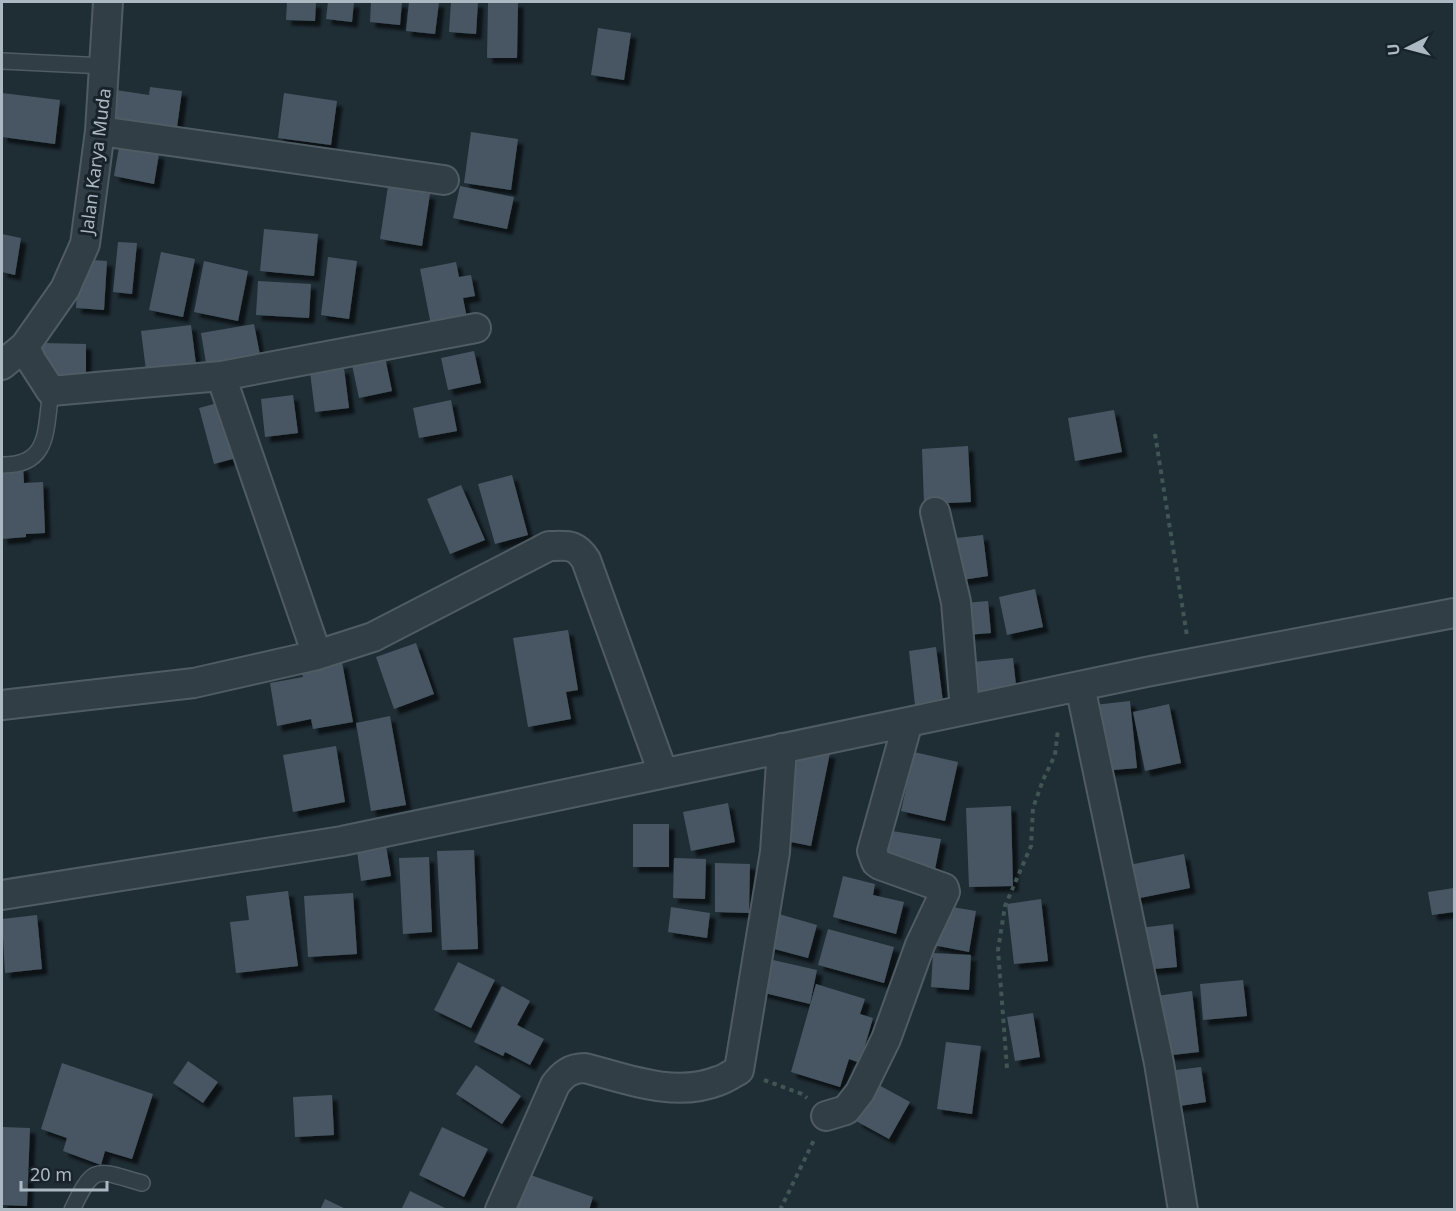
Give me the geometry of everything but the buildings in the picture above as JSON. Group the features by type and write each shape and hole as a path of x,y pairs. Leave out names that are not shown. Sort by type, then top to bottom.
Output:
{"street":[{"name":"Jalan Karya Muda","path":"2,365 25,346 65,289 85,244 100,131 108,2"},
{"path":"100,131 444,180"},
{"path":"25,346 31,360 51,391 221,375 476,328"},
{"path":"221,375 317,655"},
{"path":"935,512 956,602 965,710"},
{"path":"2,705 194,683 317,655 373,637 549,546 575,547 586,560 663,773"},
{"path":"2,895 342,841 1068,688 1455,613"},
{"path":"1068,688 1159,1063 1183,1209"},
{"path":"826,1116 846,1110 860,1092 886,1039 920,945 945,892 944,888 880,865 873,857 872,851 908,722"},
{"path":"500,1209 555,1085 568,1071 585,1068 643,1083 677,1088 700,1086 719,1081 739,1070 775,852 782,748"}],"lane":[{"path":"2,61 105,66"},
{"path":"2,465 11,466 37,455 43,443 51,391"},
{"path":"72,1209 89,1178 104,1172 142,1183"}],"path":[{"path":"1155,434 1191,663"},
{"path":"1007,1068 998,950 1005,906 1031,846 1033,808 1055,755 1058,729 1068,688"},
{"path":"739,1070 802,1094 826,1116 780,1209"}]}
